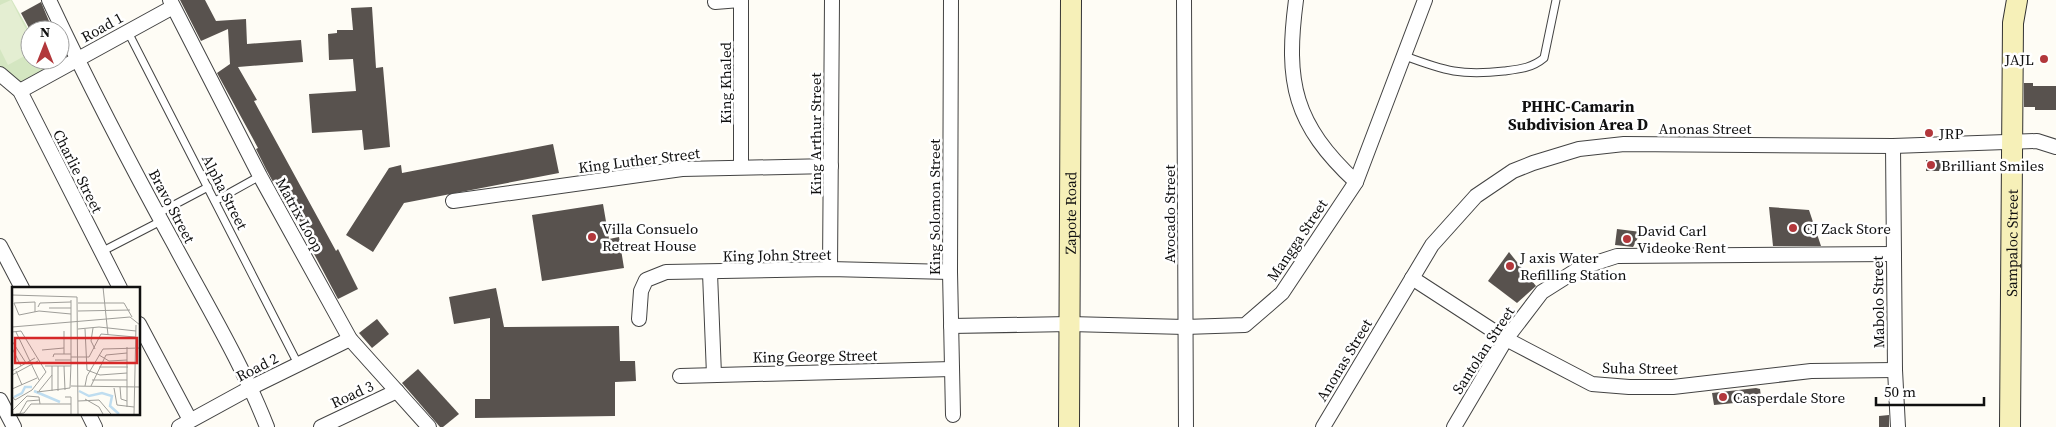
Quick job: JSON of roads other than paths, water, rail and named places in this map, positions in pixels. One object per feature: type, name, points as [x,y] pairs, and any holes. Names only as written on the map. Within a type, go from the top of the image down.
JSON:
[{"type":"main road","name":"Zapote Road","points":[[1069,427],[1071,0]]},
{"type":"main road","name":"Sampaloc Street","points":[[2010,427],[2013,23],[2017,0]]},
{"type":"street","name":"Bravo Street","points":[[49,0],[77,60],[159,218],[252,387],[267,427]]},
{"type":"street","points":[[715,2],[741,0]]},
{"type":"street","name":"King Khaled","points":[[741,0],[742,167]]},
{"type":"street","name":"King Arthur Street","points":[[830,269],[832,0]]},
{"type":"street","name":"King Solomon Street","points":[[951,0],[950,272],[953,414]]},
{"type":"street","name":"Avocado Street","points":[[1184,0],[1186,427]]},
{"type":"street","points":[[1296,0],[1291,58],[1300,104],[1310,130],[1322,147],[1356,182]]},
{"type":"street","name":"Mangga Street","points":[[951,326],[1070,324],[1185,327],[1245,325],[1282,293],[1356,182],[1406,56],[1425,0]]},
{"type":"street","name":"Road 1","points":[[20,91],[128,32],[172,3]]},
{"type":"street","name":"Matrix Loop","points":[[172,3],[260,176],[350,339],[428,427]]},
{"type":"street","name":"Charlie Street","points":[[0,74],[20,91],[119,287]]},
{"type":"street","name":"Anonas Street","points":[[1323,427],[1432,245],[1476,196],[1514,171],[1555,155],[1598,146],[1624,144],[1893,146],[2037,141],[2056,147]]},
{"type":"street","name":"Mabolo Street","points":[[1893,146],[1895,370],[1898,427]]},
{"type":"street","name":"King Luther Street","points":[[453,201],[682,169],[831,166]]},
{"type":"street","points":[[0,246],[21,287]]},
{"type":"street","name":"Santolan Street","points":[[1454,427],[1506,339],[1542,292],[1580,268],[1617,256],[1894,254]]},
{"type":"street","name":"King John Street","points":[[639,319],[641,291],[646,280],[666,272],[830,269],[950,272]]},
{"type":"street","points":[[710,272],[714,375]]},
{"type":"street","name":"Suha Street","points":[[1412,278],[1506,339],[1592,384],[1629,387],[1673,387],[1811,371],[1895,370]]},
{"type":"street","points":[[140,326],[184,424]]},
{"type":"street","name":"Road 2","points":[[184,424],[252,387],[350,339]]},
{"type":"street","name":"King George Street","points":[[680,376],[952,369]]},
{"type":"street","name":"Road 3","points":[[324,426],[397,391]]},
{"type":"street","points":[[0,400],[14,427]]},
{"type":"street","points":[[88,414],[95,427]]},
{"type":"lane","points":[[1406,56],[1439,69],[1461,73],[1516,69],[1536,64],[1544,58],[1556,0]]},
{"type":"lane","name":"Alpha Street","points":[[128,32],[298,364]]},
{"type":"lane","points":[[214,201],[260,176]]},
{"type":"lane","points":[[101,252],[208,187]]},
{"type":"place","name":"JAJL","points":[[2044,59]]},
{"type":"place","name":"JRP","points":[[1929,133]]},
{"type":"place","name":"Brilliant Smiles","points":[[1931,165]]},
{"type":"place","name":"CJ Zack Store","points":[[1793,228]]},
{"type":"place","name":"Villa Consuelo Retreat House","points":[[592,237]]},
{"type":"place","name":"David Carl Videoke Rent","points":[[1627,239]]},
{"type":"place","name":"J axis Water Refilling Station","points":[[1510,266]]},
{"type":"place","name":"Casperdale Store","points":[[1723,397]]},
{"type":"district","name":"PHHC-Camarin Subdivision Area D","points":[[1578,115]]}]
